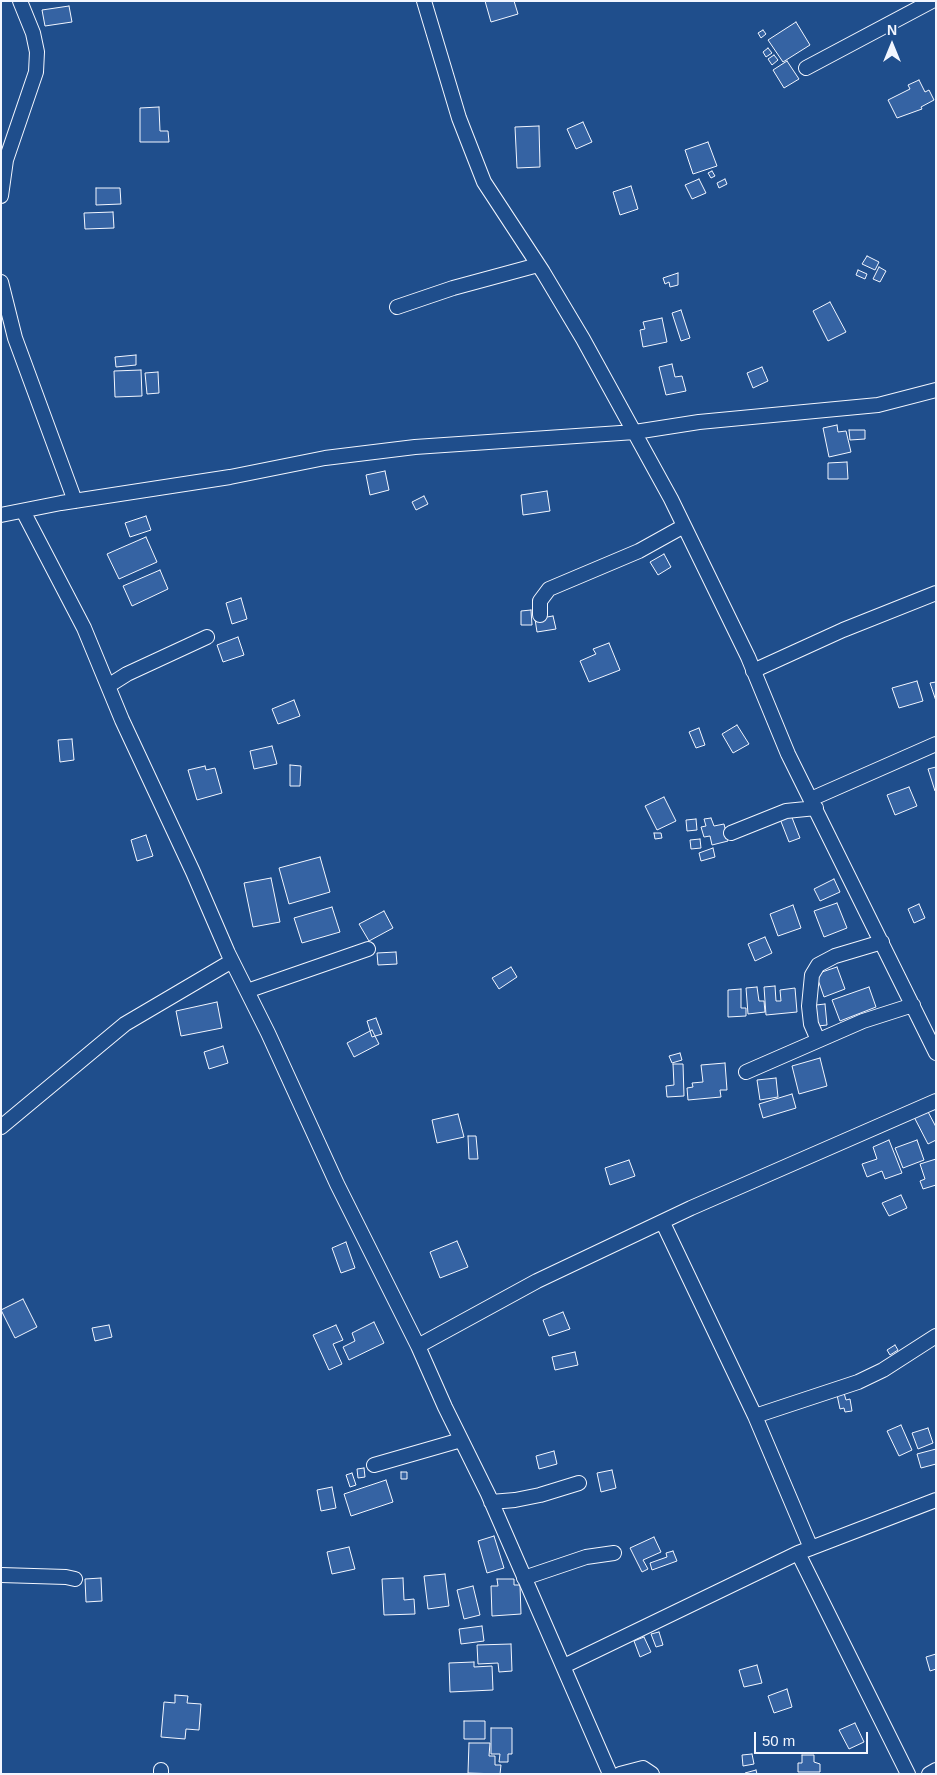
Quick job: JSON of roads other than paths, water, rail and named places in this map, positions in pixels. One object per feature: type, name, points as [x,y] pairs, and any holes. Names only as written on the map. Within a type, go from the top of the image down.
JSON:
[{"type":"street","points":[[1,196],[6,160],[36,72],[37,52],[33,33],[20,1]]},
{"type":"street","points":[[424,1],[459,118],[484,182],[538,265],[635,432],[684,526],[754,671],[788,754],[936,1053]]},
{"type":"street","points":[[806,68],[932,1]]},
{"type":"street","points":[[397,307],[453,288],[538,265]]},
{"type":"street","points":[[1,282],[15,338],[75,500]]},
{"type":"street","points":[[1,515],[75,500],[230,477],[334,457],[415,448],[635,432],[699,422],[878,405],[936,390]]},
{"type":"street","points":[[23,511],[84,628],[108,686],[232,961],[337,1184],[418,1346],[491,1502],[610,1774]]},
{"type":"street","points":[[540,615],[540,601],[549,589],[639,551],[684,526]]},
{"type":"street","points":[[754,671],[842,630],[936,593]]},
{"type":"street","points":[[108,686],[127,674],[207,637]]},
{"type":"street","points":[[731,833],[786,811],[813,804],[936,744]]},
{"type":"street","points":[[818,1040],[811,1024],[809,1006],[812,975],[818,965],[835,956],[882,942]]},
{"type":"street","points":[[247,991],[368,949]]},
{"type":"street","points":[[1,1127],[125,1024],[232,961]]},
{"type":"street","points":[[746,1072],[863,1021],[913,1005]]},
{"type":"street","points":[[418,1346],[537,1281],[663,1223],[691,1208],[936,1101]]},
{"type":"street","points":[[663,1223],[755,1416],[804,1551],[908,1774]]},
{"type":"street","points":[[755,1416],[858,1382],[883,1370],[936,1336]]},
{"type":"street","points":[[374,1465],[461,1440]]},
{"type":"street","points":[[491,1502],[540,1495],[579,1483]]},
{"type":"street","points":[[564,1666],[804,1551],[936,1500]]},
{"type":"street","points":[[524,1578],[586,1557],[614,1553]]},
{"type":"street","points":[[1,1575],[66,1576],[75,1579]]},
{"type":"street","points":[[620,1774],[643,1768],[652,1774]]},
{"type":"street","points":[[929,1774],[936,1770]]}]
